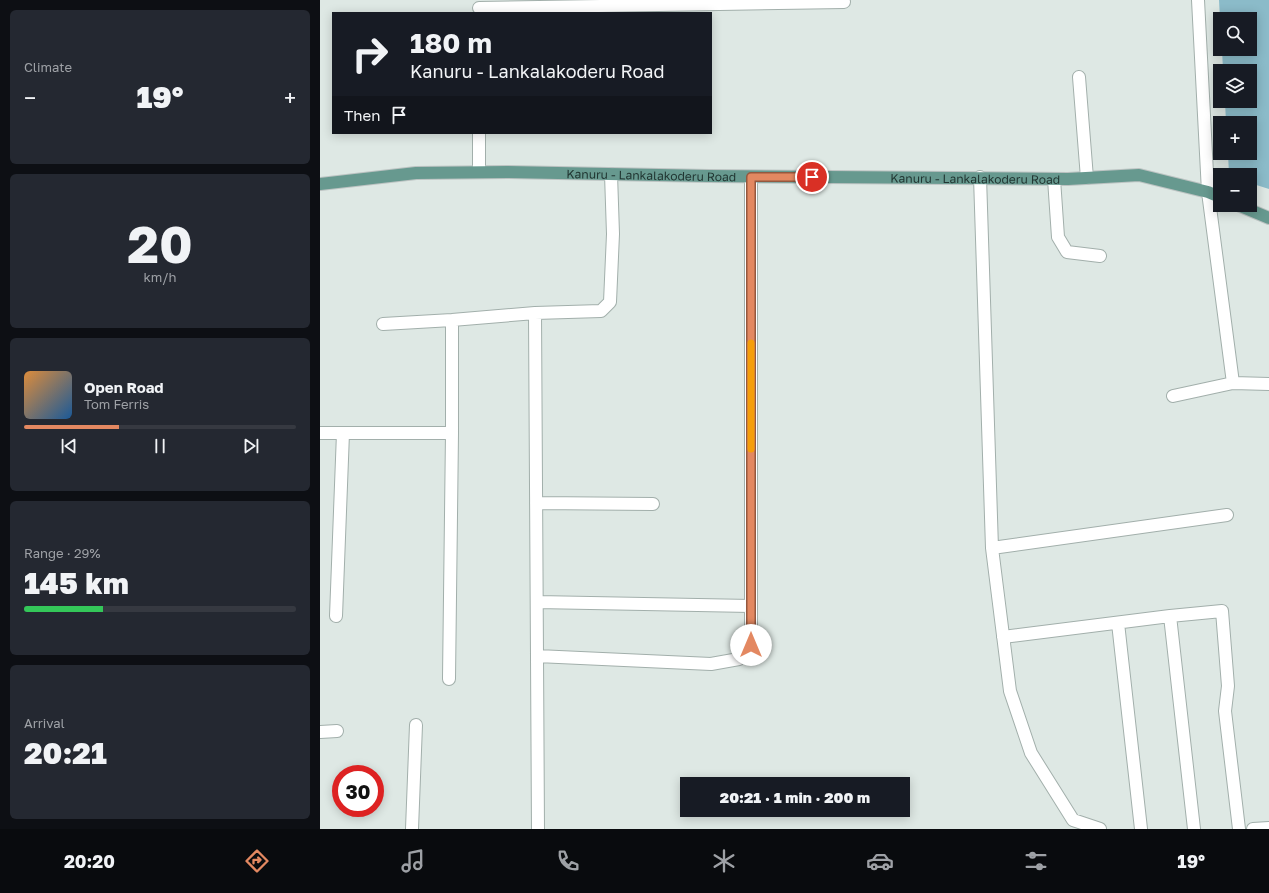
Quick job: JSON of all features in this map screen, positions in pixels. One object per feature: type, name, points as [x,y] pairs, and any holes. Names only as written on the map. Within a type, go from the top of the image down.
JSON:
[{"type":"main road","name":"Kanuru - Lankalakoderu Road","points":[[320,184],[416,172],[751,177],[1087,178],[1139,175],[1213,194]]},
{"type":"main road","points":[[1255,212],[1269,218]]},
{"type":"street","points":[[1198,0],[1208,192],[1233,383]]},
{"type":"street","points":[[478,7],[844,2]]},
{"type":"street","points":[[1079,77],[1087,178]]},
{"type":"street","points":[[478,172],[479,134]]},
{"type":"street","points":[[383,324],[535,313],[601,311],[610,302],[613,234],[611,174]]},
{"type":"street","points":[[537,656],[711,664],[738,659],[751,645],[751,177]]},
{"type":"street","points":[[980,177],[992,548],[1010,691],[1031,753],[1073,820],[1100,829]]},
{"type":"street","points":[[1054,178],[1058,237],[1067,252],[1100,256]]},
{"type":"street","points":[[535,313],[538,829]]},
{"type":"street","points":[[449,678],[452,320]]},
{"type":"street","points":[[1173,396],[1233,383],[1269,384]]},
{"type":"street","points":[[320,433],[452,433]]},
{"type":"street","points":[[336,616],[343,433]]},
{"type":"street","points":[[536,503],[653,504]]},
{"type":"street","points":[[992,548],[1227,515]]},
{"type":"street","points":[[537,602],[751,606]]},
{"type":"street","points":[[1004,638],[1222,610],[1228,686],[1225,711],[1239,829]]},
{"type":"street","points":[[1170,616],[1194,829]]},
{"type":"street","points":[[1118,623],[1141,829]]},
{"type":"street","points":[[412,829],[416,725]]},
{"type":"street","points":[[320,732],[337,731]]},
{"type":"street","points":[[1253,829],[1269,828]]},
{"type":"water","points":[[1219,0],[1269,0],[1269,189],[1257,185],[1257,168],[1229,168],[1228,160],[1257,160],[1257,116],[1226,116],[1225,108],[1257,108],[1257,64],[1223,64],[1222,56],[1257,56],[1257,12],[1220,12]]},
{"type":"slow traffic","points":[[751,343],[751,449]]},
{"type":"route","points":[[751,645],[751,177],[812,177]]}]
